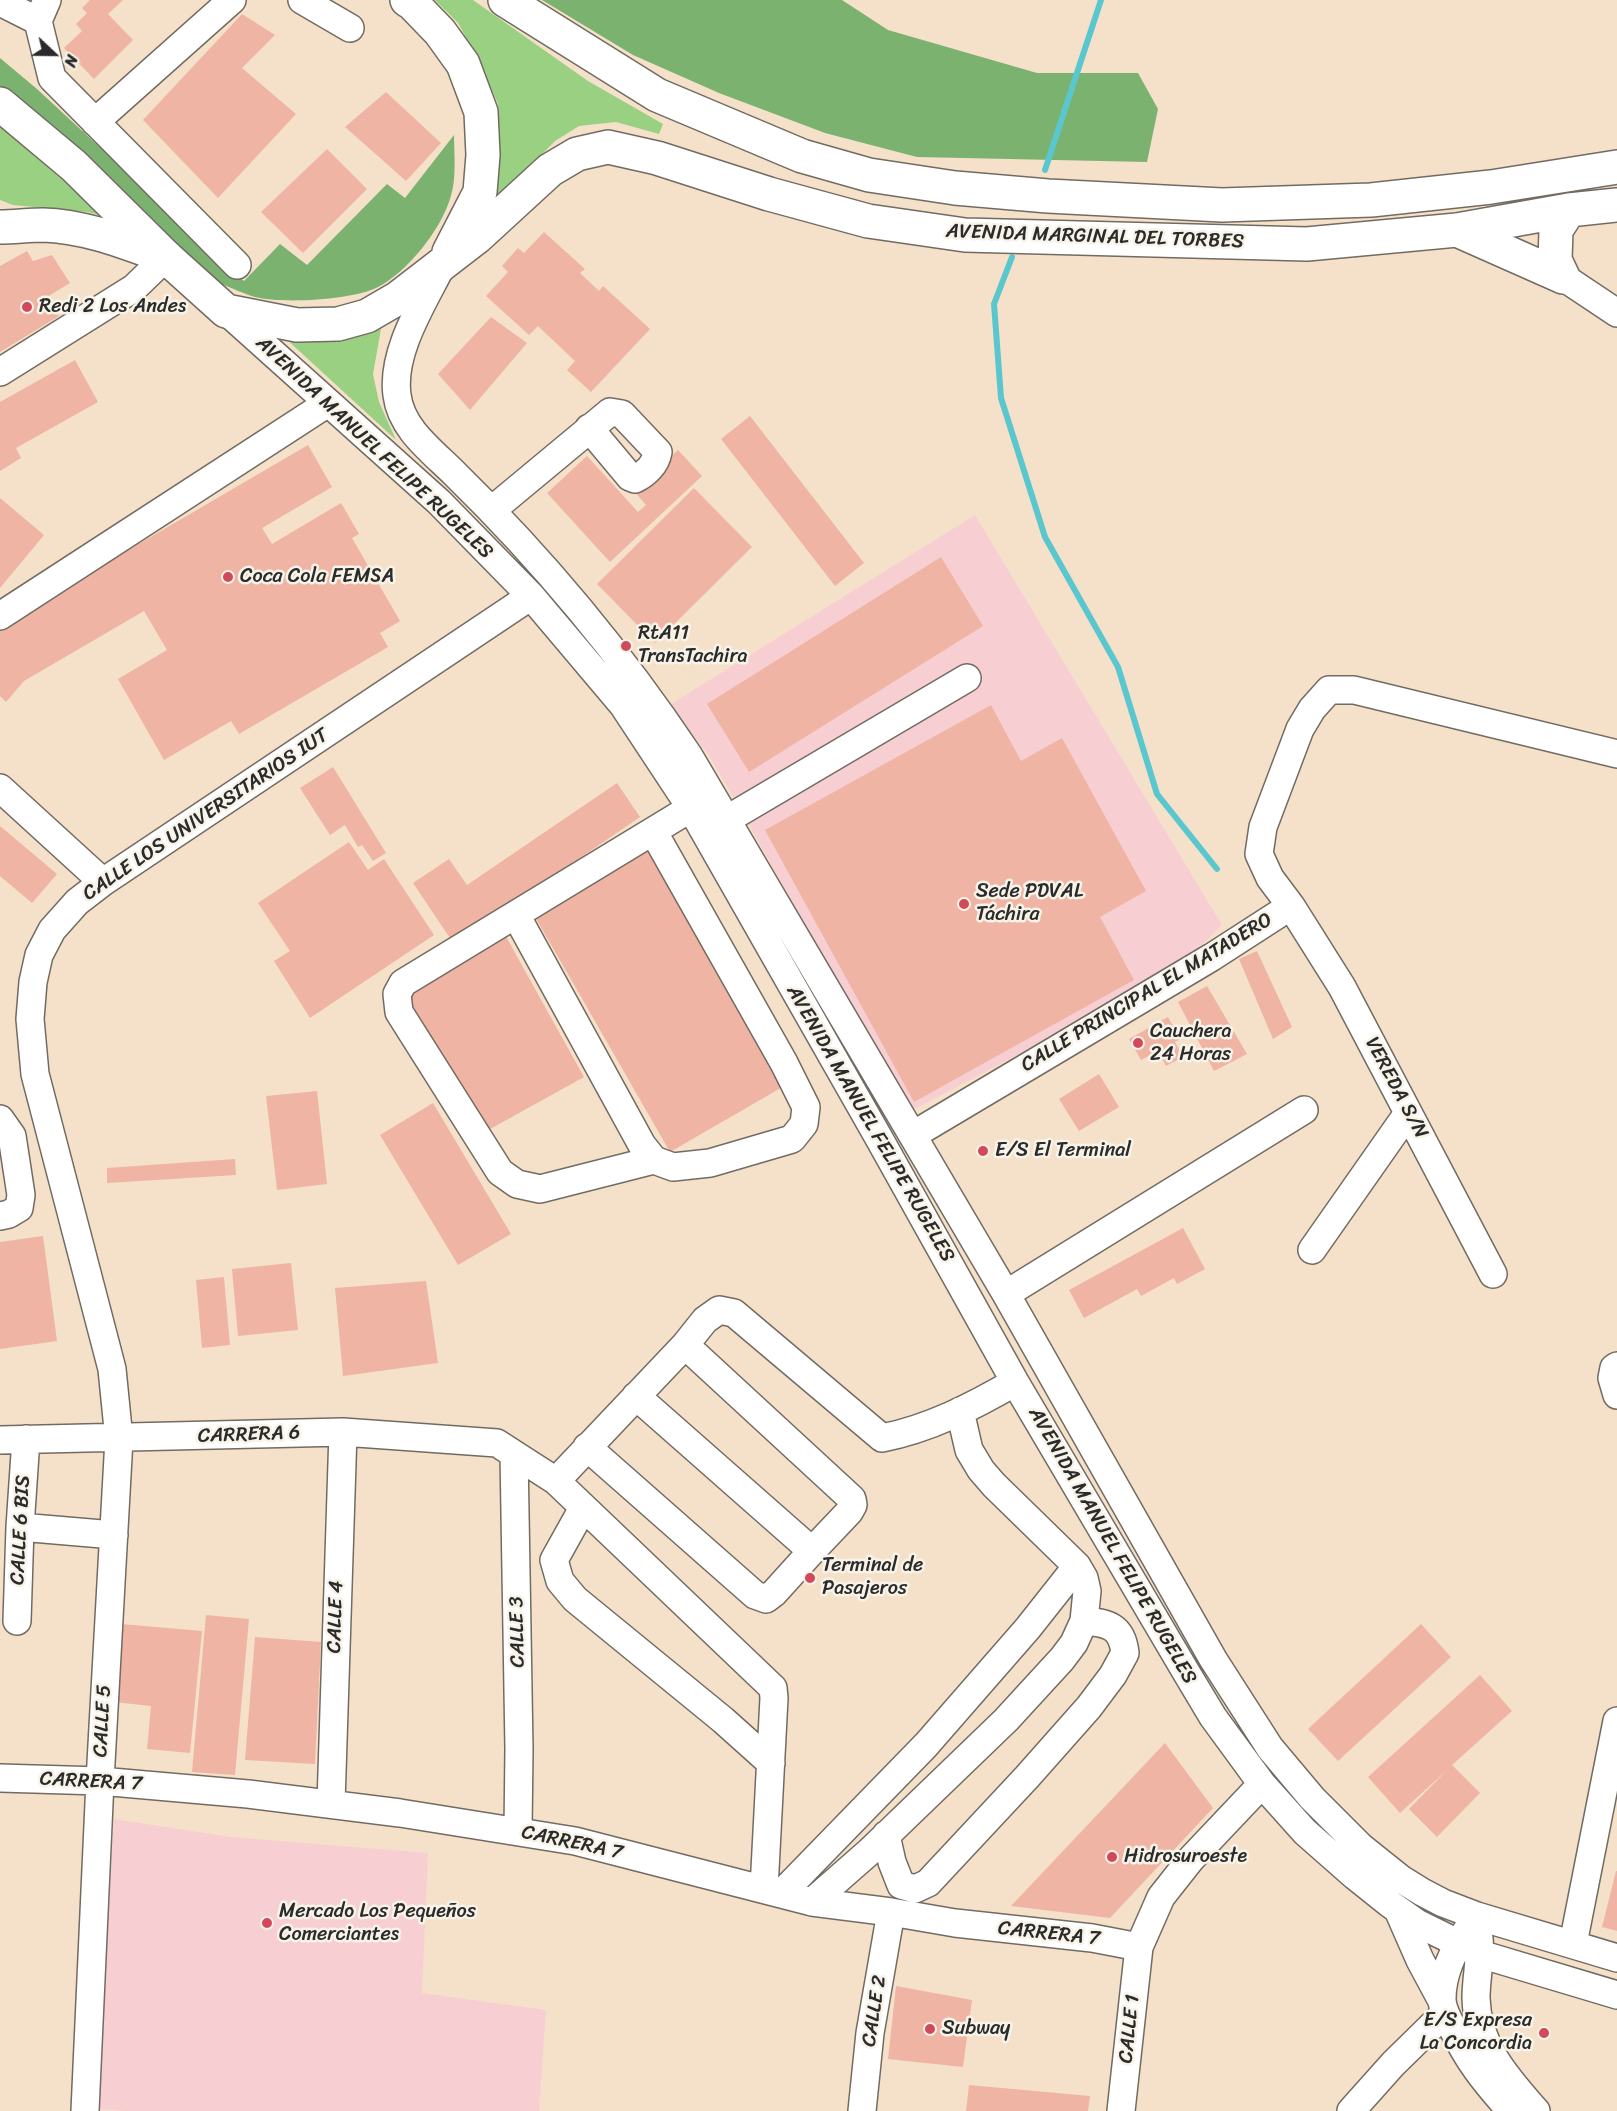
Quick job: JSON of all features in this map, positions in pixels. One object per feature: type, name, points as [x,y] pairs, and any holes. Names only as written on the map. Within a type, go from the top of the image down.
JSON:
[{"type":"main road","points":[[407,0],[440,32],[463,64],[481,112],[483,155],[480,192],[442,264]]},
{"type":"main road","name":"AVENIDA MARGINAL DEL TORBES","points":[[505,0],[657,95],[802,156],[880,177],[955,188],[1048,196],[1222,205],[1371,201],[1491,187],[1617,167]]},
{"type":"main road","points":[[0,104],[74,166],[166,257],[226,311]]},
{"type":"main road","name":"AVENIDA MARGINAL DEL TORBES","points":[[226,311],[297,325],[338,324],[367,316],[398,298],[477,237],[550,170],[577,154],[609,147],[657,158],[769,194],[868,220],[965,235],[1307,244],[1456,230],[1569,210],[1617,205]]},
{"type":"main road","points":[[1563,277],[1555,260],[1556,230],[1569,210]]},
{"type":"main road","points":[[0,227],[44,225],[78,229],[166,257]]},
{"type":"main road","points":[[1456,230],[1563,277]]},
{"type":"street","points":[[95,122],[232,0]]},
{"type":"street","points":[[302,0],[350,28]]},
{"type":"street","points":[[0,2],[42,11],[52,78],[237,265]]},
{"type":"street","points":[[0,372],[134,288],[166,257]]},
{"type":"street","name":"AVENIDA MANUEL FELIPE RUGELES","points":[[442,264],[400,353],[395,380],[402,416],[413,432],[542,563],[649,696],[689,756],[1006,1294],[1213,1659],[1270,1748],[1312,1798],[1361,1847],[1401,1879],[1422,1892],[1477,1916],[1617,1958]]},
{"type":"street","points":[[1563,277],[1617,313]]},
{"type":"street","name":"AVENIDA MANUEL FELIPE RUGELES","points":[[226,311],[439,502],[531,596],[623,705],[691,808],[1015,1382],[1213,1718],[1262,1784],[1305,1832],[1355,1876],[1417,1923],[1469,1948],[1617,1995]]},
{"type":"street","points":[[0,616],[328,403]]},
{"type":"street","points":[[492,510],[589,428]]},
{"type":"street","name":"CALLE LOS UNIVERSITARIOS IUT","points":[[119,1439],[112,1369],[35,1074],[30,1020],[33,982],[39,955],[52,930],[77,902],[103,882],[531,596]]},
{"type":"street","points":[[726,820],[967,678]]},
{"type":"street","name":"CALLE PRINCIPAL EL MATADERO","points":[[913,1135],[1212,957],[1291,906],[1270,878],[1259,854],[1263,827],[1299,729],[1312,709],[1329,690],[1354,690],[1617,754]]},
{"type":"street","points":[[0,788],[103,882]]},
{"type":"street","points":[[654,1160],[540,1189],[517,1184],[500,1172],[399,1011],[397,994],[403,982],[691,808]]},
{"type":"street","points":[[516,915],[642,1145],[654,1160],[673,1167],[710,1163],[792,1139],[804,1124],[806,1107],[784,1063],[653,831]]},
{"type":"street","name":"VEREDA S/N","points":[[1291,906],[1342,987],[1493,1275]]},
{"type":"street","points":[[1006,1294],[1305,1110]]},
{"type":"street","points":[[1312,1250],[1408,1113]]},
{"type":"street","points":[[0,1119],[12,1136],[7,1149],[21,1195],[20,1208],[0,1216]]},
{"type":"street","points":[[556,1480],[685,1345],[705,1320],[719,1310],[734,1313],[882,1438],[900,1434],[972,1406],[1015,1382]]},
{"type":"street","points":[[587,1447],[756,1595],[766,1599],[774,1593],[849,1512],[853,1505],[852,1499],[685,1345]]},
{"type":"street","points":[[1617,1366],[1614,1368],[1612,1378],[1617,1395]]},
{"type":"street","points":[[636,1396],[812,1551]]},
{"type":"street","points":[[812,1902],[1006,1720],[1062,1659],[1074,1643],[1084,1621],[1087,1591],[1084,1578],[1077,1566],[981,1470],[969,1450],[972,1406]]},
{"type":"street","name":"CARRERA 6","points":[[13,1440],[343,1432],[506,1449]]},
{"type":"street","name":"CALLE 4","points":[[331,1803],[343,1432]]},
{"type":"street","name":"CALLE 5","points":[[85,2111],[119,1439]]},
{"type":"street","name":"CALLE 6 BIS","points":[[13,1440],[20,1527],[17,1621]]},
{"type":"street","points":[[506,1449],[556,1480],[772,1688],[774,1698],[771,1763],[773,1892]]},
{"type":"street","name":"CALLE 3","points":[[506,1449],[519,1749],[518,1831]]},
{"type":"street","points":[[583,1508],[554,1560],[560,1581],[575,1599],[723,1720],[771,1763]]},
{"type":"street","points":[[20,1527],[114,1535]]},
{"type":"street","points":[[773,1892],[926,1745],[1028,1628],[1077,1566]]},
{"type":"street","points":[[886,1835],[892,1862],[901,1885],[915,1889],[928,1883],[1027,1777],[1105,1686],[1125,1653],[1121,1635],[1113,1628],[1102,1622],[1084,1621]]},
{"type":"street","points":[[1028,1628],[1062,1659]]},
{"type":"street","points":[[1573,1944],[1605,1840],[1615,1738]]},
{"type":"street","points":[[926,1745],[952,1772]]},
{"type":"street","name":"CARRERA 7","points":[[0,1778],[100,1781],[331,1803],[575,1841],[812,1902],[955,1923],[1092,1938],[1139,1947]]},
{"type":"street","name":"CALLE 1","points":[[1121,2111],[1139,1947],[1161,1897],[1191,1859],[1262,1784]]},
{"type":"street","points":[[1398,1910],[1420,1960],[1477,2072],[1511,2111]]},
{"type":"street","name":"CALLE 2","points":[[862,2111],[870,2034],[891,1912]]},
{"type":"street","points":[[1477,1916],[1469,1948],[1480,2026],[1492,2056],[1503,2073],[1536,2111]]},
{"type":"street","points":[[1351,2111],[1444,2007],[1448,1969],[1469,1948]]},
{"type":"shaded area","points":[[975,515],[1222,925],[1175,972],[911,1111],[709,755],[668,706]]},
{"type":"shaded area","name":"Mercado Los Pequeños Comerciantes","points":[[114,1819],[231,1837],[428,1853],[422,1993],[546,2010],[539,2111],[125,2111],[97,2109]]},
{"type":"green space","points":[[435,0],[473,0],[588,81],[663,124],[659,134],[616,122],[579,126],[555,141],[497,200],[500,149],[498,104],[480,63],[458,23]]},
{"type":"green space","points":[[542,0],[842,0],[888,30],[1037,73],[1138,73],[1158,109],[1147,162],[917,157],[825,133],[719,93],[633,55]]},
{"type":"green space","points":[[0,58],[37,89],[244,281],[280,244],[307,265],[387,184],[405,198],[454,135],[454,175],[450,199],[439,224],[421,249],[400,271],[378,287],[352,295],[318,300],[282,300],[251,296],[221,284],[0,92]]},
{"type":"green space","points":[[0,119],[113,219],[88,212],[13,205],[0,200]]},
{"type":"green space","points":[[381,329],[373,374],[379,402],[396,440],[284,337],[343,338]]},
{"type":"building","points":[[90,0],[123,0],[108,14],[133,40],[94,79],[64,48],[82,31],[76,24],[87,13],[82,8]]},
{"type":"building","points":[[242,14],[275,35],[242,68],[296,114],[218,198],[143,120]]},
{"type":"building","points":[[386,92],[441,143],[406,181],[345,127]]},
{"type":"building","points":[[327,149],[367,189],[303,253],[261,212]]},
{"type":"building","points":[[544,232],[585,269],[580,273],[599,291],[603,286],[650,329],[591,392],[567,370],[575,361],[538,326],[529,335],[486,296],[508,272],[502,266],[518,248],[524,253]]},
{"type":"building","name":"Redi 2 Los Andes","points":[[27,251],[33,261],[52,255],[70,283],[47,297],[59,316],[0,352],[0,266]]},
{"type":"building","points":[[491,317],[527,343],[470,410],[438,374]]},
{"type":"building","points":[[75,360],[98,402],[16,448],[21,458],[0,471],[0,402]]},
{"type":"building","points":[[750,416],[864,563],[835,586],[721,439]]},
{"type":"building","name":"Coca Cola FEMSA","points":[[308,445],[332,487],[262,528],[272,544],[341,503],[359,534],[352,538],[400,621],[380,633],[388,647],[239,734],[231,721],[164,760],[118,679],[167,650],[144,611],[24,681],[6,702],[0,696],[0,625]]},
{"type":"building","points":[[678,450],[702,476],[610,562],[547,493],[587,456],[638,512],[646,505],[634,491]]},
{"type":"building","points":[[694,488],[752,547],[655,643],[597,584]]},
{"type":"building","points":[[0,498],[44,535],[0,588]]},
{"type":"building","points":[[941,557],[983,626],[749,772],[707,704]]},
{"type":"building","name":"Sede PDVAL Táchira","points":[[991,705],[1021,761],[1062,738],[1146,891],[1100,917],[1134,980],[914,1102],[765,830]]},
{"type":"building","points":[[333,767],[386,853],[373,861],[362,845],[358,847],[345,825],[330,835],[300,788]]},
{"type":"building","points":[[617,783],[640,817],[454,944],[413,883],[449,859],[467,885]]},
{"type":"building","points":[[0,826],[57,874],[32,903],[0,876]]},
{"type":"building","points":[[349,842],[368,870],[384,859],[434,935],[310,1018],[274,961],[290,951],[258,903]]},
{"type":"building","points":[[650,847],[786,1085],[670,1152],[534,915]]},
{"type":"building","points":[[504,933],[584,1077],[483,1133],[404,990]]},
{"type":"building","points":[[1257,951],[1292,1027],[1273,1039],[1239,959]]},
{"type":"building","points":[[1207,986],[1247,1054],[1214,1071],[1178,1002]]},
{"type":"building","points":[[1168,1017],[1180,1039],[1175,1042],[1183,1057],[1166,1066],[1158,1051],[1141,1060],[1129,1039]]},
{"type":"building","points":[[1099,1074],[1119,1107],[1079,1131],[1059,1099]]},
{"type":"building","points":[[317,1091],[327,1184],[277,1190],[266,1096]]},
{"type":"building","points":[[433,1103],[511,1234],[458,1265],[380,1135]]},
{"type":"building","points":[[235,1159],[236,1175],[107,1183],[107,1168]]},
{"type":"building","points":[[1183,1228],[1205,1269],[1177,1284],[1174,1278],[1141,1296],[1137,1289],[1084,1318],[1069,1290]]},
{"type":"building","points":[[43,1236],[57,1341],[0,1349],[0,1242]]},
{"type":"building","points":[[291,1263],[298,1330],[238,1336],[232,1269]]},
{"type":"building","points":[[224,1277],[230,1345],[202,1348],[196,1280]]},
{"type":"building","points":[[426,1281],[438,1363],[343,1376],[335,1288]]},
{"type":"building","points":[[206,1615],[249,1619],[235,1775],[192,1772]]},
{"type":"building","points":[[121,1624],[202,1631],[190,1753],[147,1749],[151,1706],[114,1702]]},
{"type":"building","points":[[1421,1624],[1451,1657],[1338,1761],[1308,1729]]},
{"type":"building","points":[[255,1637],[321,1642],[315,1764],[245,1760]]},
{"type":"building","points":[[1480,1675],[1512,1711],[1452,1765],[1480,1793],[1437,1837],[1409,1809],[1446,1771],[1400,1813],[1368,1777]]},
{"type":"building","name":"Hidrosuroeste","points":[[1165,1743],[1213,1808],[1110,1918],[1011,1906]]},
{"type":"building","points":[[1617,1871],[1617,1931],[1602,1927]]},
{"type":"building","name":"Subway","points":[[896,1986],[972,2000],[963,2067],[888,2059]]},
{"type":"building","points":[[969,2085],[1090,2096],[1088,2111],[966,2111]]},
{"type":"waterway","points":[[1045,170],[1101,0]]},
{"type":"waterway","points":[[1012,257],[994,304],[1001,398],[1045,537],[1118,667],[1157,794],[1217,869]]},
{"type":"place","name":"Redi 2 Los Andes","points":[[27,307]]},
{"type":"place","name":"Coca Cola FEMSA","points":[[228,577]]},
{"type":"place","name":"RtA11 TransTachira","points":[[626,646]]},
{"type":"place","name":"Sede PDVAL Táchira","points":[[964,904]]},
{"type":"place","name":"Cauchera 24 Horas","points":[[1138,1043]]},
{"type":"place","name":"E/S El Terminal","points":[[983,1151]]},
{"type":"place","name":"Terminal de Pasajeros","points":[[810,1578]]},
{"type":"place","name":"Hidrosuroeste","points":[[1112,1857]]},
{"type":"place","name":"Mercado Los Pequeños Comerciantes","points":[[267,1923]]},
{"type":"place","name":"Subway","points":[[930,2029]]},
{"type":"place","name":"E/S Expresa La Concordia","points":[[1544,2033]]}]
